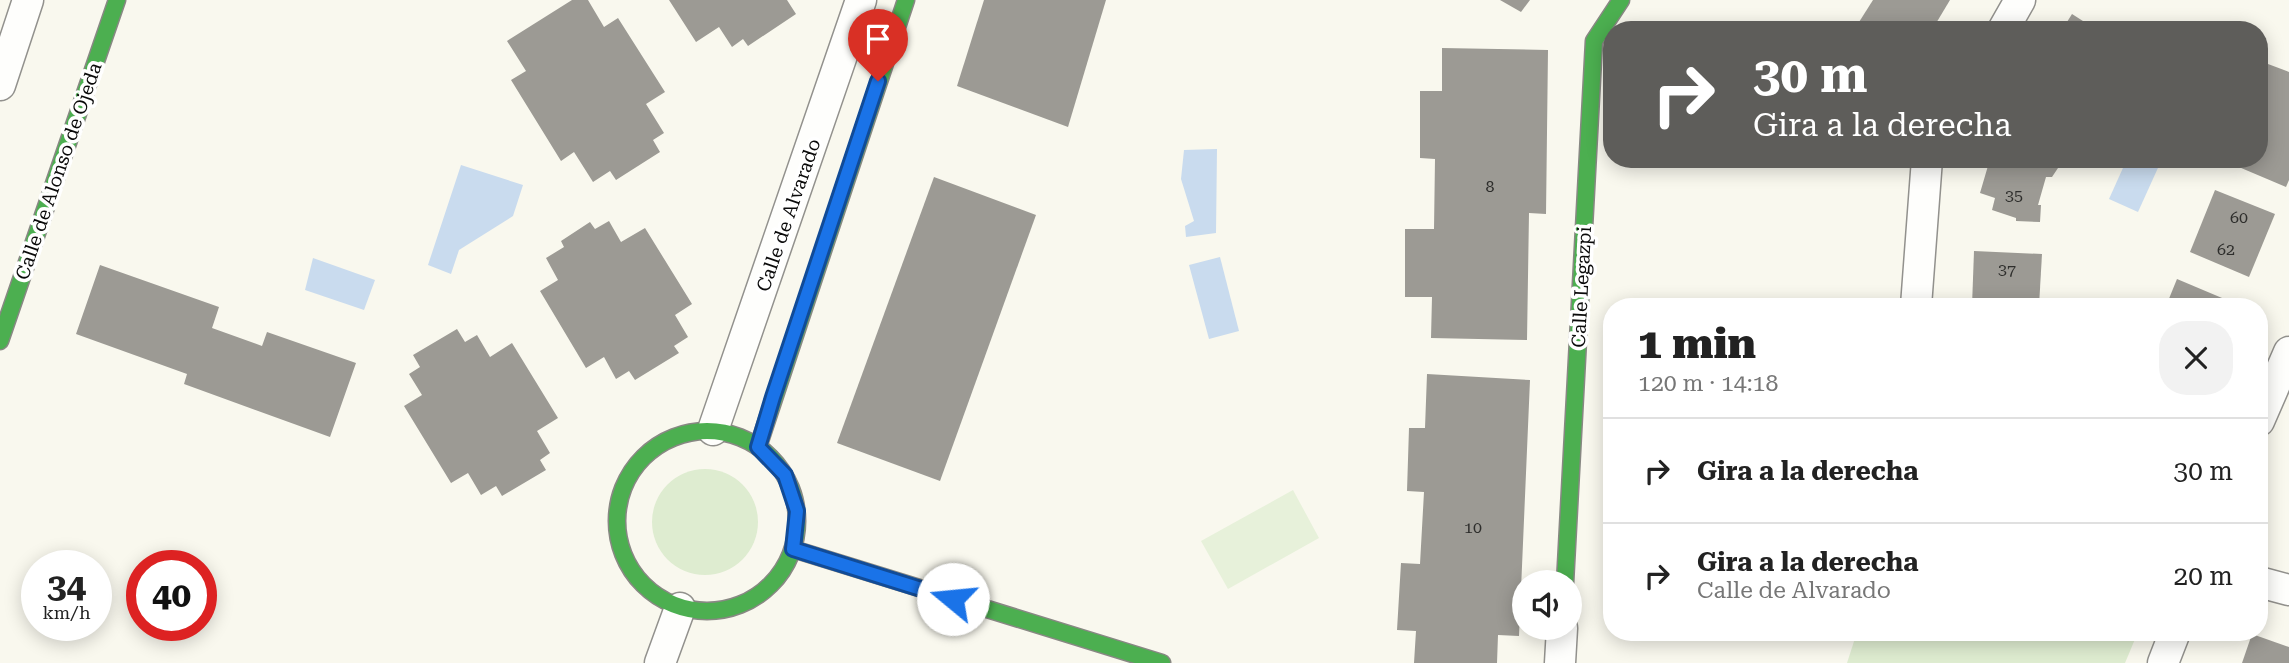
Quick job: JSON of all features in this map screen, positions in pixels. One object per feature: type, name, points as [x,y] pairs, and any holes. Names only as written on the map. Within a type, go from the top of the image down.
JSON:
[{"type":"street","points":[[0,85],[28,0]]},
{"type":"street","name":"Calle de Alonso de Ojeda","points":[[0,341],[117,0]]},
{"type":"street","name":"Calle de Alvarado","points":[[713,430],[861,0]]},
{"type":"street","points":[[758,447],[906,0]]},
{"type":"street","name":"Calle Legazpi","points":[[1607,21],[1621,0]]},
{"type":"street","points":[[2008,21],[2020,0]]},
{"type":"street","name":"Calle Legazpi","points":[[1566,570],[1594,41],[1603,27]]},
{"type":"street","points":[[1917,298],[1926,168]]},
{"type":"street","points":[[2268,400],[2289,352]]},
{"type":"street","points":[[713,430],[736,436],[758,447],[785,475],[797,511],[793,549],[776,580],[749,602],[715,612],[680,608],[644,588],[622,554],[616,514],[629,475],[650,450],[679,434],[713,430]]},
{"type":"street","points":[[793,549],[1162,663]]},
{"type":"street","points":[[2268,584],[2289,590]]},
{"type":"street","points":[[660,663],[680,608]]},
{"type":"street","points":[[1560,663],[1561,640]]},
{"type":"street","points":[[2163,663],[2172,641]]},
{"type":"green space","points":[[705,469],[725,473],[742,485],[754,502],[758,522],[754,542],[742,559],[725,571],[705,575],[685,571],[668,559],[656,542],[652,522],[656,502],[668,485],[685,473]]},
{"type":"green space","points":[[1293,490],[1319,538],[1228,589],[1201,541]]},
{"type":"green space","points":[[1854,641],[2134,641],[2125,663],[1847,663]]},
{"type":"water","points":[[1217,149],[1216,233],[1186,237],[1185,226],[1194,221],[1181,179],[1184,150]]},
{"type":"water","points":[[461,165],[523,185],[513,216],[459,250],[451,274],[428,265]]},
{"type":"water","points":[[2123,168],[2158,168],[2138,212],[2109,199]]},
{"type":"water","points":[[1220,257],[1239,331],[1209,339],[1189,265]]},
{"type":"water","points":[[313,258],[375,280],[364,310],[305,290]]},
{"type":"building","points":[[572,0],[588,0],[604,27],[618,18],[665,92],[646,104],[664,133],[653,140],[660,152],[616,180],[610,171],[593,182],[574,152],[561,161],[511,80],[526,71],[507,41]]},
{"type":"building","points":[[669,0],[787,0],[796,14],[748,46],[743,39],[732,47],[719,27],[696,42]]},
{"type":"building","points":[[984,0],[1106,0],[1068,127],[957,86]]},
{"type":"building","points":[[1500,0],[1530,0],[1521,12]]},
{"type":"building","points":[[1873,0],[1950,0],[1937,21],[1860,21]]},
{"type":"building","points":[[2072,14],[2083,21],[2068,21]]},
{"type":"building","points":[[1442,48],[1548,50],[1546,214],[1529,213],[1527,340],[1431,338],[1432,297],[1405,297],[1405,229],[1434,229],[1435,159],[1420,158],[1420,91],[1442,91]]},
{"type":"building","points":[[2268,64],[2289,72],[2289,180],[2286,187],[2241,168],[2268,168]]},
{"type":"building","points":[[1987,168],[2058,168],[2052,177],[2046,177],[2038,205],[2041,205],[2040,222],[2016,221],[2016,218],[1992,210],[1995,198],[1980,193]]},
{"type":"building","points":[[934,177],[1036,215],[940,481],[837,443]]},
{"type":"building","points":[[2215,190],[2275,214],[2249,277],[2190,252]]},
{"type":"building","points":[[609,221],[621,242],[645,228],[692,304],[675,315],[688,337],[674,346],[679,353],[635,380],[629,371],[616,379],[604,357],[586,368],[540,291],[558,280],[546,258],[564,247],[561,241],[590,222],[595,229]]},
{"type":"building","points":[[1974,251],[2042,254],[2039,298],[1972,298]]},
{"type":"building","points":[[100,265],[219,307],[212,328],[262,346],[267,332],[356,363],[330,437],[184,384],[187,374],[76,334]]},
{"type":"building","points":[[2177,279],[2222,298],[2169,298]]},
{"type":"building","points":[[457,329],[465,342],[477,335],[490,357],[512,343],[558,418],[537,431],[550,453],[540,460],[546,470],[502,496],[496,486],[481,495],[468,473],[451,483],[404,406],[422,395],[409,374],[420,367],[413,355]]},
{"type":"building","points":[[1427,374],[1530,380],[1522,570],[1512,570],[1512,636],[1498,635],[1497,663],[1414,663],[1416,631],[1397,630],[1401,563],[1420,564],[1424,492],[1407,491],[1409,428],[1425,428]]},
{"type":"building","points":[[2268,640],[2289,647],[2289,663],[2242,663],[2250,641]]},
{"type":"traffic: fast","points":[[0,341],[117,0]]},
{"type":"traffic: fast","points":[[758,447],[906,0]]},
{"type":"traffic: fast","points":[[1607,21],[1621,0]]},
{"type":"traffic: fast","points":[[1566,570],[1594,41],[1603,27]]},
{"type":"traffic: fast","points":[[707,431],[741,438],[757,446],[770,458],[782,471],[790,487],[797,521],[790,555],[782,571],[770,584],[757,596],[741,604],[707,611],[673,604],[657,596],[644,584],[632,571],[624,555],[617,521],[624,487],[632,471],[644,458],[657,446],[673,438],[707,431]]},
{"type":"traffic: fast","points":[[793,549],[1162,663]]},
{"type":"route","points":[[878,81],[758,447],[785,475],[797,511],[793,549],[953,599]]}]
